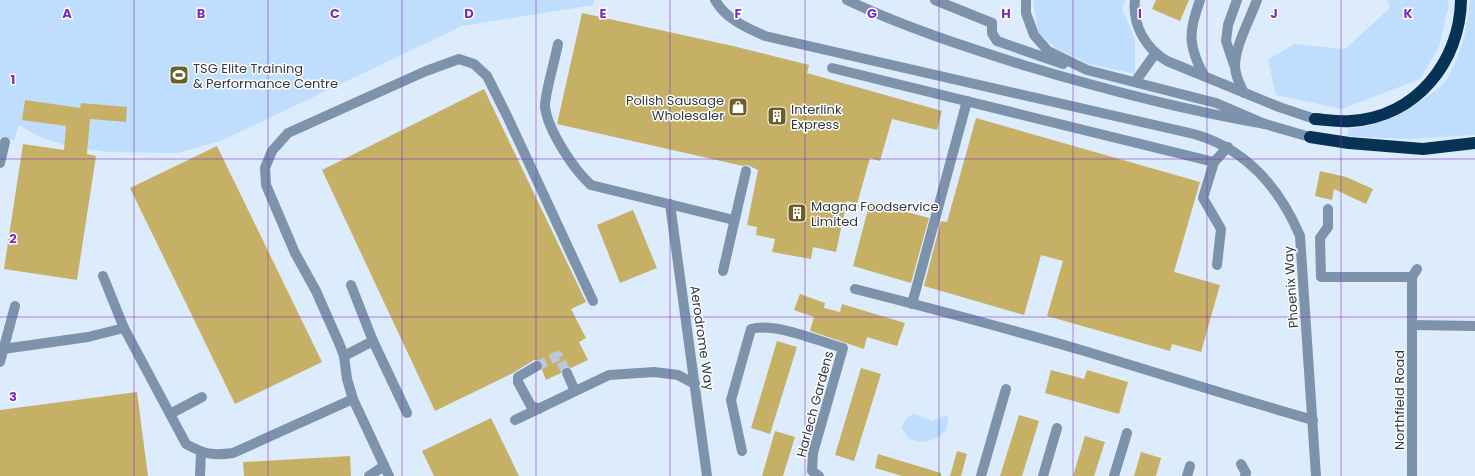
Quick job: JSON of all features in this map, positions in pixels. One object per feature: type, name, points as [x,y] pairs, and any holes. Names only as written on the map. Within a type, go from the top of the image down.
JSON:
[{"type":"highway","points":[[1315,119],[1351,121],[1376,117],[1402,106],[1422,93],[1450,54],[1457,34],[1461,0]]},
{"type":"highway","points":[[1310,138],[1349,144],[1423,149],[1475,143]]},
{"type":"street","name":"Phoenix Way","points":[[715,0],[720,10],[740,25],[765,36],[1206,137],[1228,147],[1256,168],[1277,192],[1291,215],[1300,236],[1316,476]]},
{"type":"street","points":[[847,0],[907,26],[965,47],[1071,80],[1213,115],[1265,124]]},
{"type":"street","points":[[935,0],[992,23],[992,33],[997,41],[1072,68],[1087,70],[1216,103],[1265,124],[1310,138]]},
{"type":"street","points":[[1026,0],[1026,13],[1034,35],[1048,50],[1087,70]]},
{"type":"street","points":[[1136,0],[1134,8],[1136,22],[1144,40],[1155,54],[1167,61],[1244,93],[1315,119]]},
{"type":"street","points":[[1200,0],[1192,21],[1190,39],[1194,56],[1204,76]]},
{"type":"street","points":[[1237,0],[1228,26],[1226,41],[1235,66],[1237,78],[1244,93]]},
{"type":"street","points":[[1235,66],[1241,39],[1257,0]]},
{"type":"street","points":[[558,44],[544,106],[551,125],[564,151],[580,176],[590,185],[734,220]]},
{"type":"street","points":[[1135,82],[1155,54]]},
{"type":"street","points":[[370,476],[387,471],[353,399],[347,379],[344,356],[316,291],[295,253],[275,210],[266,185],[265,168],[272,151],[288,133],[426,71],[458,59],[474,64],[487,76],[512,125],[593,301]]},
{"type":"street","points":[[832,68],[1214,162]]},
{"type":"street","points":[[912,304],[967,101]]},
{"type":"street","points":[[0,163],[5,142]]},
{"type":"street","points":[[1217,265],[1221,229],[1203,198],[1214,162],[1228,147]]},
{"type":"street","points":[[723,271],[746,171]]},
{"type":"street","name":"Aerodrome Way","points":[[670,204],[707,476]]},
{"type":"street","name":"Northfield Road","points":[[1328,209],[1328,227],[1320,238],[1321,277],[1414,273],[1412,325],[1412,476]]},
{"type":"street","points":[[103,276],[124,328],[186,444],[201,452],[215,455],[233,453],[353,399]]},
{"type":"street","points":[[351,285],[373,342],[407,413]]},
{"type":"street","points":[[855,289],[1081,350],[1313,420]]},
{"type":"street","points":[[0,362],[15,306]]},
{"type":"street","points":[[1412,325],[1475,326]]},
{"type":"street","name":"Harlech Gardens","points":[[742,451],[731,400],[751,329],[760,326],[773,327],[843,348],[814,453],[813,474]]},
{"type":"street","points":[[3,349],[88,337],[124,328]]},
{"type":"street","points":[[344,356],[373,342]]},
{"type":"street","points":[[536,366],[522,373],[518,377],[518,382],[527,401],[532,406],[539,408]]},
{"type":"street","points":[[515,420],[609,375],[654,372],[678,375],[695,384]]},
{"type":"street","points":[[567,374],[576,391]]},
{"type":"street","points":[[981,476],[1006,389]]},
{"type":"street","points":[[170,414],[202,397]]},
{"type":"street","points":[[1043,476],[1057,428]]},
{"type":"street","points":[[1114,476],[1127,433]]},
{"type":"street","points":[[200,476],[201,452]]},
{"type":"street","points":[[1241,464],[1246,473],[1245,476]]},
{"type":"shaded area","name":"TSG Elite Training & Performance Centre","points":[[0,0],[594,0],[593,5],[462,26],[221,141],[177,153],[107,152],[64,145],[40,137],[19,125],[14,140],[0,138]]},
{"type":"shaded area","points":[[1033,0],[1126,0],[1122,8],[1135,40],[1135,74],[1089,64],[1055,48],[1038,32]]},
{"type":"shaded area","points":[[1387,0],[1448,0],[1449,4],[1439,47],[1420,79],[1342,109],[1276,95],[1268,60],[1294,44],[1345,49],[1390,8]]},
{"type":"shaded area","points":[[1470,0],[1475,0],[1475,135],[1408,139],[1348,136],[1348,129],[1370,125],[1397,115],[1424,99],[1445,82],[1460,51],[1468,20]]},
{"type":"shaded area","points":[[915,414],[932,421],[947,416],[948,425],[944,432],[932,440],[921,442],[909,439],[902,428],[906,419]]},
{"type":"building","points":[[1156,0],[1189,0],[1180,21],[1152,9]]},
{"type":"building","points":[[582,13],[733,46],[809,65],[807,73],[942,111],[937,130],[892,119],[880,161],[870,158],[857,204],[847,201],[836,252],[813,247],[811,259],[772,252],[775,239],[756,235],[757,227],[747,225],[758,170],[747,165],[743,166],[557,124]]},
{"type":"building","points":[[484,89],[586,302],[571,309],[586,338],[579,342],[588,360],[571,368],[564,367],[561,373],[546,380],[542,370],[542,362],[534,360],[513,373],[435,411],[322,170]]},
{"type":"building","points":[[25,100],[80,108],[81,103],[127,107],[126,122],[90,119],[87,154],[96,156],[77,280],[4,269],[23,144],[64,150],[66,126],[22,120]]},
{"type":"building","points":[[976,118],[1200,182],[1174,272],[1220,285],[1201,352],[1172,344],[1170,351],[1047,316],[1063,261],[1041,255],[1024,315],[924,286],[941,221],[947,222]]},
{"type":"building","points":[[217,146],[322,362],[235,404],[130,188]]},
{"type":"building","points":[[1320,171],[1346,177],[1373,189],[1366,204],[1334,189],[1332,200],[1315,196]]},
{"type":"building","points":[[870,202],[929,218],[911,283],[853,266]]},
{"type":"building","points":[[633,210],[657,268],[620,283],[597,225]]},
{"type":"building","points":[[800,294],[825,303],[824,308],[840,312],[842,304],[905,323],[897,346],[867,337],[864,349],[810,331],[814,317],[794,310]]},
{"type":"building","points":[[777,341],[797,347],[770,434],[751,428]]},
{"type":"building","points":[[861,368],[881,374],[854,461],[835,455]]},
{"type":"building","points":[[1051,370],[1084,379],[1087,370],[1128,382],[1119,414],[1045,393]]},
{"type":"building","points":[[137,392],[148,476],[0,476],[0,410]]},
{"type":"building","points":[[1019,415],[1039,421],[1022,476],[1000,476]]},
{"type":"building","points":[[491,418],[519,476],[434,476],[422,451]]},
{"type":"building","points":[[775,431],[795,437],[783,476],[762,476]]},
{"type":"building","points":[[1085,436],[1105,442],[1094,476],[1073,476]]},
{"type":"building","points":[[957,451],[967,454],[961,476],[950,476]]},
{"type":"building","points":[[1141,452],[1161,458],[1156,476],[1134,476]]},
{"type":"building","points":[[878,454],[941,473],[941,476],[902,476],[875,468]]},
{"type":"building","points":[[350,456],[351,476],[244,476],[243,462]]},
{"type":"tunnel","points":[[537,366],[558,356],[567,373]]},
{"type":"place","name":"TSG Elite Training & Performance Centre","points":[[179,75]]},
{"type":"place","name":"Polish Sausage Wholesaler","points":[[738,107]]},
{"type":"place","name":"Interlink Express","points":[[777,116]]},
{"type":"place","name":"Magna Foodservice Limited","points":[[797,213]]}]
